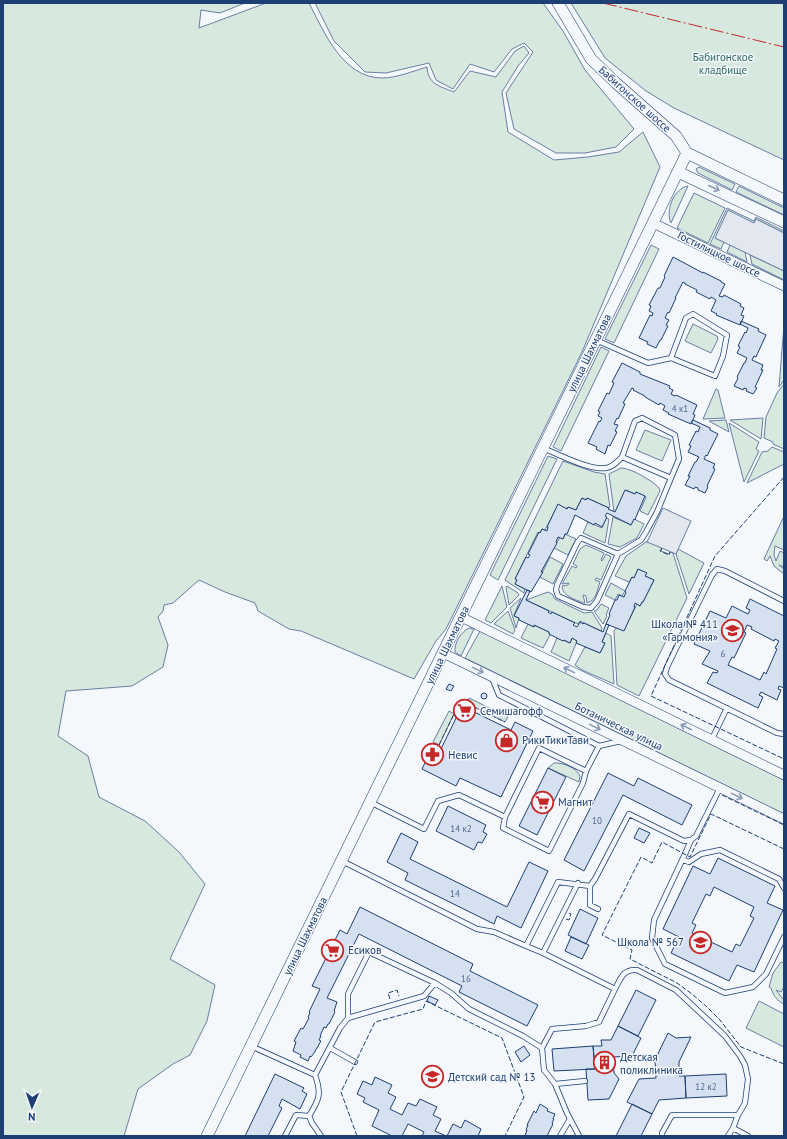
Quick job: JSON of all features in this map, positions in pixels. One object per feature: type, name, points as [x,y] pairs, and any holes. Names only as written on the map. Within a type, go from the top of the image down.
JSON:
[{"type":"street","name":"Бабигонское шоссе","points":[[558,3],[591,59],[676,136],[687,153]]},
{"type":"street","name":"улица Шахматова","points":[[207,1136],[687,153]]},
{"type":"street","points":[[687,153],[784,200]]},
{"type":"street","points":[[678,172],[784,222]]},
{"type":"street","name":"Гостилицкое шоссе","points":[[653,223],[784,286]]},
{"type":"street","points":[[461,617],[784,775]]},
{"type":"street","name":"Ботаническая улица","points":[[443,653],[784,819]]},
{"type":"lane","points":[[596,340],[648,363],[671,358],[715,376],[723,356],[726,335],[693,314],[686,318],[671,358]]},
{"type":"lane","points":[[543,448],[594,468],[606,468],[615,464],[622,457],[635,421],[642,418],[675,435],[679,459],[657,512],[641,540],[618,554],[597,601],[591,608],[583,607],[558,596],[556,590],[557,585],[581,538],[618,554]]},
{"type":"lane","points":[[622,457],[671,478]]},
{"type":"lane","points":[[784,601],[725,571],[717,569],[712,575],[665,674],[669,680],[778,733],[784,734]]},
{"type":"lane","points":[[491,677],[499,695],[599,746],[622,741]]},
{"type":"lane","points":[[712,739],[727,708]]},
{"type":"lane","points":[[586,771],[539,748],[505,818],[503,828],[548,851],[599,746]]},
{"type":"lane","points":[[720,788],[696,836],[691,840],[654,920],[652,938],[665,964],[725,993],[753,986],[766,974],[784,937]]},
{"type":"lane","points":[[370,802],[424,829],[438,801],[459,795],[505,818]]},
{"type":"lane","points":[[598,909],[590,905],[590,886],[629,814],[684,841],[691,840]]},
{"type":"lane","points":[[683,860],[689,862],[701,854],[720,850],[780,879],[784,888]]},
{"type":"lane","points":[[341,860],[477,929],[494,932],[543,952],[615,989]]},
{"type":"lane","points":[[526,946],[558,882],[578,883],[590,886]]},
{"type":"lane","points":[[543,952],[578,883]]},
{"type":"lane","points":[[348,1018],[348,994],[368,952],[435,984],[451,993],[468,1009],[523,1036],[542,1048]]},
{"type":"lane","points":[[579,1136],[570,1119],[556,1084],[544,1070],[542,1048],[552,1030],[586,1026],[599,1022],[624,973],[630,969],[637,970],[676,990],[725,1036],[740,1056],[747,1070],[748,1078],[745,1103],[728,1136]]},
{"type":"lane","points":[[315,1076],[340,1028],[348,1018],[424,996],[435,984]]},
{"type":"lane","points":[[251,1046],[315,1076],[319,1087],[319,1100],[309,1116]]},
{"type":"lane","points":[[330,1048],[355,1062]]},
{"type":"lane","points":[[556,1084],[585,1081]]},
{"type":"lane","points":[[285,1136],[296,1115],[309,1116]]},
{"type":"lane","points":[[662,1136],[662,1133],[672,1115],[738,1115]]},
{"type":"lane","points":[[309,1116],[321,1136]]},
{"type":"lane","points":[[560,1136],[570,1119]]},
{"type":"lane","points":[[733,1128],[748,1136]]},
{"type":"green space","points":[[3,3],[245,3],[220,13],[201,10],[199,28],[266,3],[309,3],[321,27],[336,51],[356,70],[368,76],[388,78],[427,67],[428,73],[435,84],[454,92],[470,71],[496,77],[515,51],[524,46],[529,53],[518,66],[502,92],[508,132],[554,160],[619,152],[643,132],[660,167],[582,352],[446,629],[436,641],[414,679],[301,631],[289,629],[258,611],[255,603],[225,592],[199,580],[173,603],[164,605],[163,611],[158,617],[168,645],[163,667],[132,686],[66,691],[58,736],[88,756],[99,797],[145,821],[179,852],[205,884],[170,959],[215,985],[207,1021],[190,1055],[173,1064],[138,1089],[124,1136],[3,1136]]},
{"type":"green space","points":[[315,3],[543,3],[563,31],[585,70],[634,129],[616,147],[585,153],[556,153],[514,129],[506,93],[533,52],[524,43],[512,49],[494,72],[470,64],[453,89],[436,80],[429,63],[386,73],[365,72],[334,41]]},
{"type":"green space","name":"Бабигонское кладбище","points":[[571,3],[784,3],[784,160],[674,108],[646,91],[605,58]]},
{"type":"green space","points":[[699,167],[735,184],[732,190],[698,173],[696,169]]},
{"type":"green space","points":[[688,186],[671,223],[669,212],[672,201],[679,191]]},
{"type":"green space","points":[[739,186],[784,208],[784,215],[736,192]]},
{"type":"green space","points":[[694,193],[725,208],[708,243],[677,228]]},
{"type":"green space","points":[[727,208],[754,221],[756,217],[784,231],[784,233],[756,219],[754,223],[715,238],[724,242],[721,249],[710,244]]},
{"type":"green space","points":[[651,245],[659,249],[614,343],[605,339]]},
{"type":"green space","points":[[730,245],[745,252],[747,262],[727,252]]},
{"type":"green space","points":[[750,255],[784,271],[784,280],[752,264]]},
{"type":"green space","points":[[693,324],[717,336],[718,339],[711,353],[685,341]]},
{"type":"green space","points":[[784,325],[784,380],[779,387]]},
{"type":"green space","points":[[601,347],[609,351],[561,451],[553,447]]},
{"type":"green space","points":[[784,384],[784,449],[764,438],[766,417],[777,393]]},
{"type":"green space","points":[[716,389],[718,390],[725,418],[703,419]]},
{"type":"green space","points":[[763,418],[761,439],[730,420]]},
{"type":"green space","points":[[726,420],[729,432],[709,421]]},
{"type":"green space","points":[[729,423],[759,442],[756,449],[759,451],[744,482]]},
{"type":"green space","points":[[645,430],[671,440],[662,461],[636,450]]},
{"type":"green space","points":[[772,447],[784,452],[784,464],[747,483],[762,452],[768,451]]},
{"type":"green space","points":[[548,456],[557,459],[498,580],[490,575]]},
{"type":"green space","points":[[563,461],[594,472],[605,474],[610,507],[609,508],[587,498],[586,500],[582,498],[576,510],[568,507],[567,509],[558,505],[545,530],[542,529],[540,533],[538,532],[515,579],[517,580],[515,584],[525,589],[524,593],[505,580]]},
{"type":"green space","points":[[621,468],[642,475],[659,488],[660,491],[648,515],[640,511],[646,497],[636,492],[635,494],[626,490],[614,512],[609,474]]},
{"type":"green space","points":[[784,516],[784,550],[775,546],[774,555],[776,561],[780,551],[784,553],[784,567],[779,565],[784,569],[784,574],[774,566],[770,556],[767,561],[764,559]]},
{"type":"green space","points":[[613,517],[631,525],[634,519],[644,524],[637,538],[620,547],[608,544]]},
{"type":"green space","points":[[606,518],[609,519],[605,543],[583,533],[588,522],[602,528]]},
{"type":"green space","points":[[565,534],[576,539],[568,555],[554,548],[560,537],[563,539]]},
{"type":"green space","points":[[646,542],[650,542],[662,548],[661,551],[669,554],[670,552],[673,553],[687,598],[639,696],[617,685],[614,631],[617,627],[624,630],[637,604],[640,606],[643,602],[654,580],[645,576],[646,573],[638,569],[634,578],[632,577],[629,582],[615,576],[626,556]]},
{"type":"green space","points":[[586,545],[604,553],[601,560],[602,561],[606,554],[611,557],[601,580],[596,578],[595,580],[600,582],[595,597],[587,603],[586,596],[583,595],[584,603],[570,597],[564,592],[562,586],[568,585],[569,583],[562,584],[572,566],[576,568],[577,566],[573,564],[580,549]]},
{"type":"green space","points":[[678,549],[704,563],[689,594],[676,554]]},
{"type":"green space","points":[[550,557],[563,564],[553,584],[540,577]]},
{"type":"green space","points":[[611,583],[625,591],[622,596],[618,594],[615,600],[605,595]]},
{"type":"green space","points":[[502,586],[507,607],[491,623],[485,620]]},
{"type":"green space","points":[[507,586],[519,595],[509,605],[506,587]]},
{"type":"green space","points":[[548,592],[552,594],[555,599],[584,613],[592,612],[602,628],[601,631],[580,621],[578,624],[526,600]]},
{"type":"green space","points":[[521,598],[514,615],[519,618],[516,628],[510,608]]},
{"type":"green space","points":[[601,604],[609,608],[603,624],[594,611],[597,610]]},
{"type":"green space","points":[[508,611],[515,630],[513,634],[494,624]]},
{"type":"green space","points":[[528,624],[534,627],[534,625],[549,632],[550,635],[543,648],[521,638]]},
{"type":"green space","points":[[469,628],[474,629],[461,656],[455,652],[456,645],[461,635]]},
{"type":"green space","points":[[480,631],[784,780],[784,814],[465,658]]},
{"type":"green space","points":[[606,633],[611,636],[614,684],[582,670],[575,665],[585,647],[600,653],[605,643],[602,642]]},
{"type":"green space","points":[[557,638],[570,643],[572,638],[577,641],[569,661],[551,652]]},
{"type":"green space","points":[[469,698],[508,717],[505,722],[466,703]]},
{"type":"green space","points":[[449,711],[454,714],[439,745],[433,742]]},
{"type":"green space","points":[[554,763],[565,765],[576,770],[580,776],[579,782],[548,768]]},
{"type":"green space","points":[[781,962],[784,963],[784,987],[781,992],[776,990],[783,999],[784,998],[784,1004],[777,999],[769,987],[773,973]]},
{"type":"green space","points":[[759,1001],[784,1014],[784,1047],[746,1028]]},
{"type":"shaded area","points":[[728,210],[754,223],[756,219],[784,233],[784,271],[715,238]]},
{"type":"shaded area","points":[[663,508],[691,521],[676,554],[647,542]]},
{"type":"building","points":[[673,257],[725,284],[719,296],[723,297],[724,295],[741,304],[740,306],[744,308],[741,315],[744,316],[740,325],[716,315],[717,314],[711,311],[716,300],[711,297],[710,299],[696,292],[697,290],[683,282],[669,313],[668,312],[665,318],[669,320],[666,325],[668,326],[656,348],[639,338],[650,315],[652,316],[653,313],[649,311],[651,306],[649,305],[658,288],[660,288]]},
{"type":"building","points":[[741,321],[759,329],[758,331],[766,335],[756,357],[754,356],[752,360],[763,365],[761,370],[763,370],[755,387],[757,388],[753,394],[746,391],[747,389],[744,388],[743,390],[734,386],[747,358],[737,353],[740,347],[738,346],[748,328],[740,324]]},
{"type":"building","points":[[622,363],[640,372],[640,374],[670,386],[669,388],[673,390],[671,394],[697,405],[691,424],[668,414],[669,413],[663,410],[665,406],[660,403],[659,405],[632,388],[623,403],[625,404],[618,419],[617,418],[614,424],[618,425],[615,431],[617,432],[610,446],[608,445],[605,454],[596,449],[597,447],[588,443],[602,418],[598,416],[600,412],[598,411],[607,393],[609,394],[614,383],[612,382]]},
{"type":"building","points":[[693,420],[710,428],[710,430],[718,434],[704,459],[715,464],[713,468],[715,469],[705,493],[698,490],[698,488],[695,487],[694,489],[685,485],[695,462],[699,457],[688,452],[691,446],[689,445],[696,431],[698,432],[700,427],[691,423]]},
{"type":"building","points":[[625,490],[635,494],[636,492],[645,496],[635,520],[634,519],[631,525],[607,513],[605,516],[607,517],[602,527],[595,523],[594,525],[575,515],[567,534],[565,534],[563,539],[558,537],[557,543],[541,572],[543,572],[531,592],[515,584],[517,580],[515,579],[526,557],[528,558],[530,555],[528,554],[539,532],[540,533],[542,529],[547,531],[547,527],[558,504],[567,509],[568,507],[576,510],[582,498],[586,500],[587,498],[615,512]]},
{"type":"building","points":[[638,569],[647,573],[645,576],[654,580],[643,602],[640,606],[635,603],[635,607],[624,631],[606,624],[615,600],[617,600],[619,595],[624,597],[625,591],[632,577],[634,578]]},
{"type":"building","points":[[527,590],[530,591],[526,600],[549,611],[548,612],[551,614],[552,612],[575,623],[573,625],[577,627],[580,622],[603,632],[606,624],[609,625],[602,642],[605,643],[600,653],[576,643],[577,641],[572,638],[570,643],[564,640],[563,641],[549,634],[549,632],[534,625],[534,627],[514,616]]},
{"type":"building","points":[[750,599],[784,616],[784,688],[779,686],[778,689],[781,690],[777,700],[761,692],[759,695],[763,697],[758,708],[707,683],[713,672],[717,673],[718,671],[702,664],[710,651],[694,644],[710,611],[726,618],[732,606],[748,614],[750,610],[746,608]],"holes":[[[747,625],[752,627],[751,629],[774,641],[775,639],[779,641],[766,674],[764,672],[760,680],[728,665],[732,657],[734,658],[746,633],[744,632]]]},
{"type":"building","points":[[449,684],[454,686],[451,691],[446,689]]},
{"type":"building","points":[[484,693],[487,696],[484,699],[481,696]]},
{"type":"building","points":[[462,706],[511,730],[515,722],[533,731],[501,797],[460,778],[456,786],[422,769],[430,752],[438,755]]},
{"type":"building","name":"Магнит","points":[[548,768],[566,777],[537,835],[519,826]]},
{"type":"building","points":[[608,773],[634,786],[638,778],[692,805],[682,825],[623,795],[584,871],[564,860]]},
{"type":"building","points":[[448,806],[486,825],[483,832],[487,834],[482,843],[478,842],[474,850],[436,831]]},
{"type":"building","points":[[639,828],[650,833],[644,843],[634,838]]},
{"type":"building","points":[[401,833],[418,842],[410,859],[507,907],[529,862],[548,871],[521,928],[497,916],[494,924],[405,880],[408,873],[387,862]]},
{"type":"building","points":[[718,858],[775,886],[767,903],[783,910],[754,972],[737,965],[729,981],[671,953],[679,937],[663,929],[693,866],[710,874]],"holes":[[[714,887],[754,907],[750,916],[754,918],[740,946],[736,944],[732,952],[692,933],[696,925],[692,923],[706,894],[710,896]]]},
{"type":"building","points":[[360,907],[473,964],[470,971],[538,1005],[527,1026],[459,992],[462,986],[359,934],[327,998],[337,1002],[335,1012],[329,1024],[326,1028],[324,1027],[319,1040],[321,1041],[308,1061],[300,1057],[301,1055],[293,1051],[296,1042],[294,1041],[301,1028],[303,1029],[309,1018],[309,1012],[320,989],[312,986],[340,930],[347,934]]},
{"type":"building","points":[[580,909],[598,918],[586,944],[568,935]]},
{"type":"building","points":[[571,937],[589,945],[582,959],[565,951]]},
{"type":"building","points":[[636,990],[656,1000],[638,1036],[618,1026]]},
{"type":"building","points":[[429,996],[438,1000],[435,1005],[427,1001]]},
{"type":"building","name":"Детская поликлиника","points":[[618,1026],[641,1038],[632,1056],[613,1057],[614,1073],[619,1079],[609,1099],[588,1100],[586,1069],[595,1069],[593,1046],[602,1046],[601,1040],[611,1040]]},
{"type":"building","points":[[668,1033],[676,1038],[691,1037],[679,1062],[679,1076],[685,1076],[686,1098],[659,1100],[652,1114],[627,1102],[639,1079],[656,1078],[655,1060]]},
{"type":"building","points":[[524,1046],[530,1055],[521,1062],[515,1052]]},
{"type":"building","points":[[593,1046],[595,1069],[554,1071],[552,1049]]},
{"type":"building","points":[[275,1074],[304,1088],[302,1091],[307,1094],[300,1109],[282,1099],[279,1106],[282,1108],[268,1136],[245,1136]]},
{"type":"building","points":[[726,1074],[727,1096],[686,1098],[685,1076]]},
{"type":"building","points":[[375,1077],[392,1085],[388,1093],[396,1097],[390,1109],[402,1115],[408,1103],[416,1106],[420,1099],[437,1107],[433,1115],[441,1119],[435,1131],[446,1136],[422,1136],[424,1132],[408,1124],[402,1136],[392,1136],[372,1126],[379,1110],[363,1102],[365,1098],[357,1094],[363,1081],[372,1085]]},
{"type":"building","points":[[540,1104],[548,1109],[547,1111],[555,1114],[553,1124],[547,1136],[525,1136],[527,1125],[534,1111],[536,1113]]},
{"type":"building","points":[[632,1104],[652,1114],[641,1136],[616,1136]]},
{"type":"building","points":[[465,1120],[481,1129],[478,1136],[447,1136],[453,1124],[461,1128]]},
{"type":"fence","points":[[784,477],[715,556],[651,696],[784,759]]},
{"type":"fence","points":[[662,548],[660,551],[669,555],[670,552]]},
{"type":"fence","points":[[466,703],[505,722]]},
{"type":"fence","points":[[439,745],[454,714]]},
{"type":"fence","points":[[722,795],[784,825]]},
{"type":"fence","points":[[784,849],[711,814],[690,857],[662,842],[652,863],[641,857],[602,935],[632,950],[630,959],[677,983],[692,994],[720,1020],[741,1047],[784,1064]]},
{"type":"fence","points":[[566,919],[569,920],[571,914],[569,913]]},
{"type":"fence","points":[[390,999],[388,993],[397,990],[399,996]]},
{"type":"fence","points":[[357,1136],[341,1092],[375,1022],[423,1009],[426,1001],[502,1038],[524,1097],[505,1136]]},
{"type":"power","points":[[603,3],[784,47]]},
{"type":"place","name":"Школа № 411 «Гармония»","points":[[733,630]]},
{"type":"place","name":"Семишагофф","points":[[464,711]]},
{"type":"place","name":"РикиТикиТави","points":[[506,740]]},
{"type":"place","name":"Невис","points":[[433,755]]},
{"type":"place","name":"Магнит","points":[[543,802]]},
{"type":"place","name":"Школа № 567","points":[[700,942]]},
{"type":"place","name":"Есиков","points":[[333,950]]},
{"type":"place","name":"Детская поликлиника","points":[[604,1063]]},
{"type":"place","name":"Детский сад № 13","points":[[432,1077]]}]
